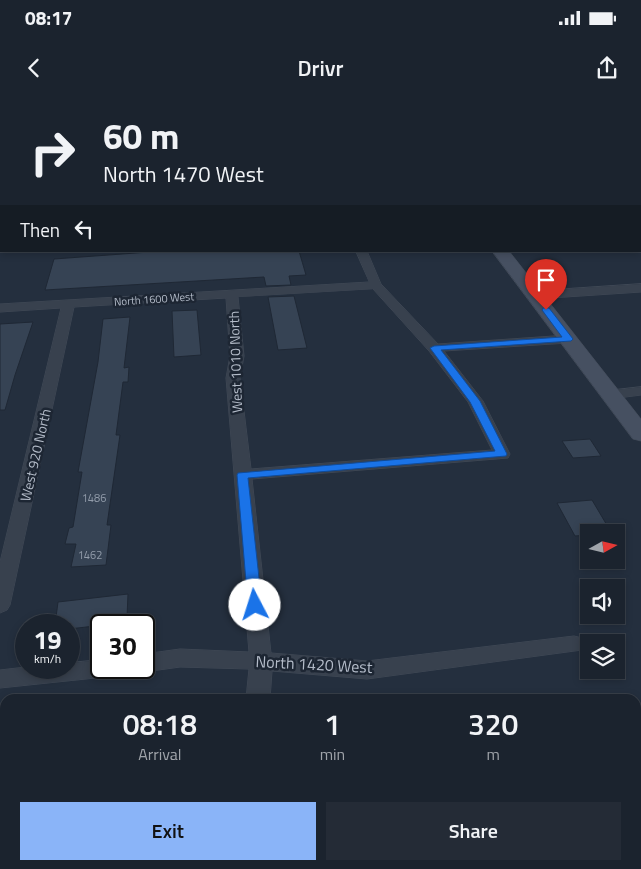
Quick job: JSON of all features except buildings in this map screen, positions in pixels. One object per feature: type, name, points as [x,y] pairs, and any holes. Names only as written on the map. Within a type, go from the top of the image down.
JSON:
[{"type":"main road","points":[[501,252],[641,434]]},
{"type":"street","points":[[242,475],[502,454],[475,401],[434,348],[376,285],[361,252]]},
{"type":"street","name":"North 1600 West","points":[[0,308],[376,285]]},
{"type":"street","points":[[535,295],[641,288]]},
{"type":"street","name":"West 1010 North","points":[[232,294],[237,356],[233,378],[261,661],[258,694]]},
{"type":"street","name":"West 920 North","points":[[0,605],[68,304]]},
{"type":"street","points":[[434,348],[568,339]]},
{"type":"street","points":[[610,394],[641,391]]},
{"type":"street","name":"North 1420 West","points":[[155,661],[180,658],[261,661],[367,670],[574,644]]},
{"type":"street","points":[[0,679],[90,670]]},
{"type":"lane","points":[[627,100],[641,100]]},
{"type":"route","points":[[255,605],[242,475],[502,454],[475,401],[434,348],[568,339],[546,310]]}]
